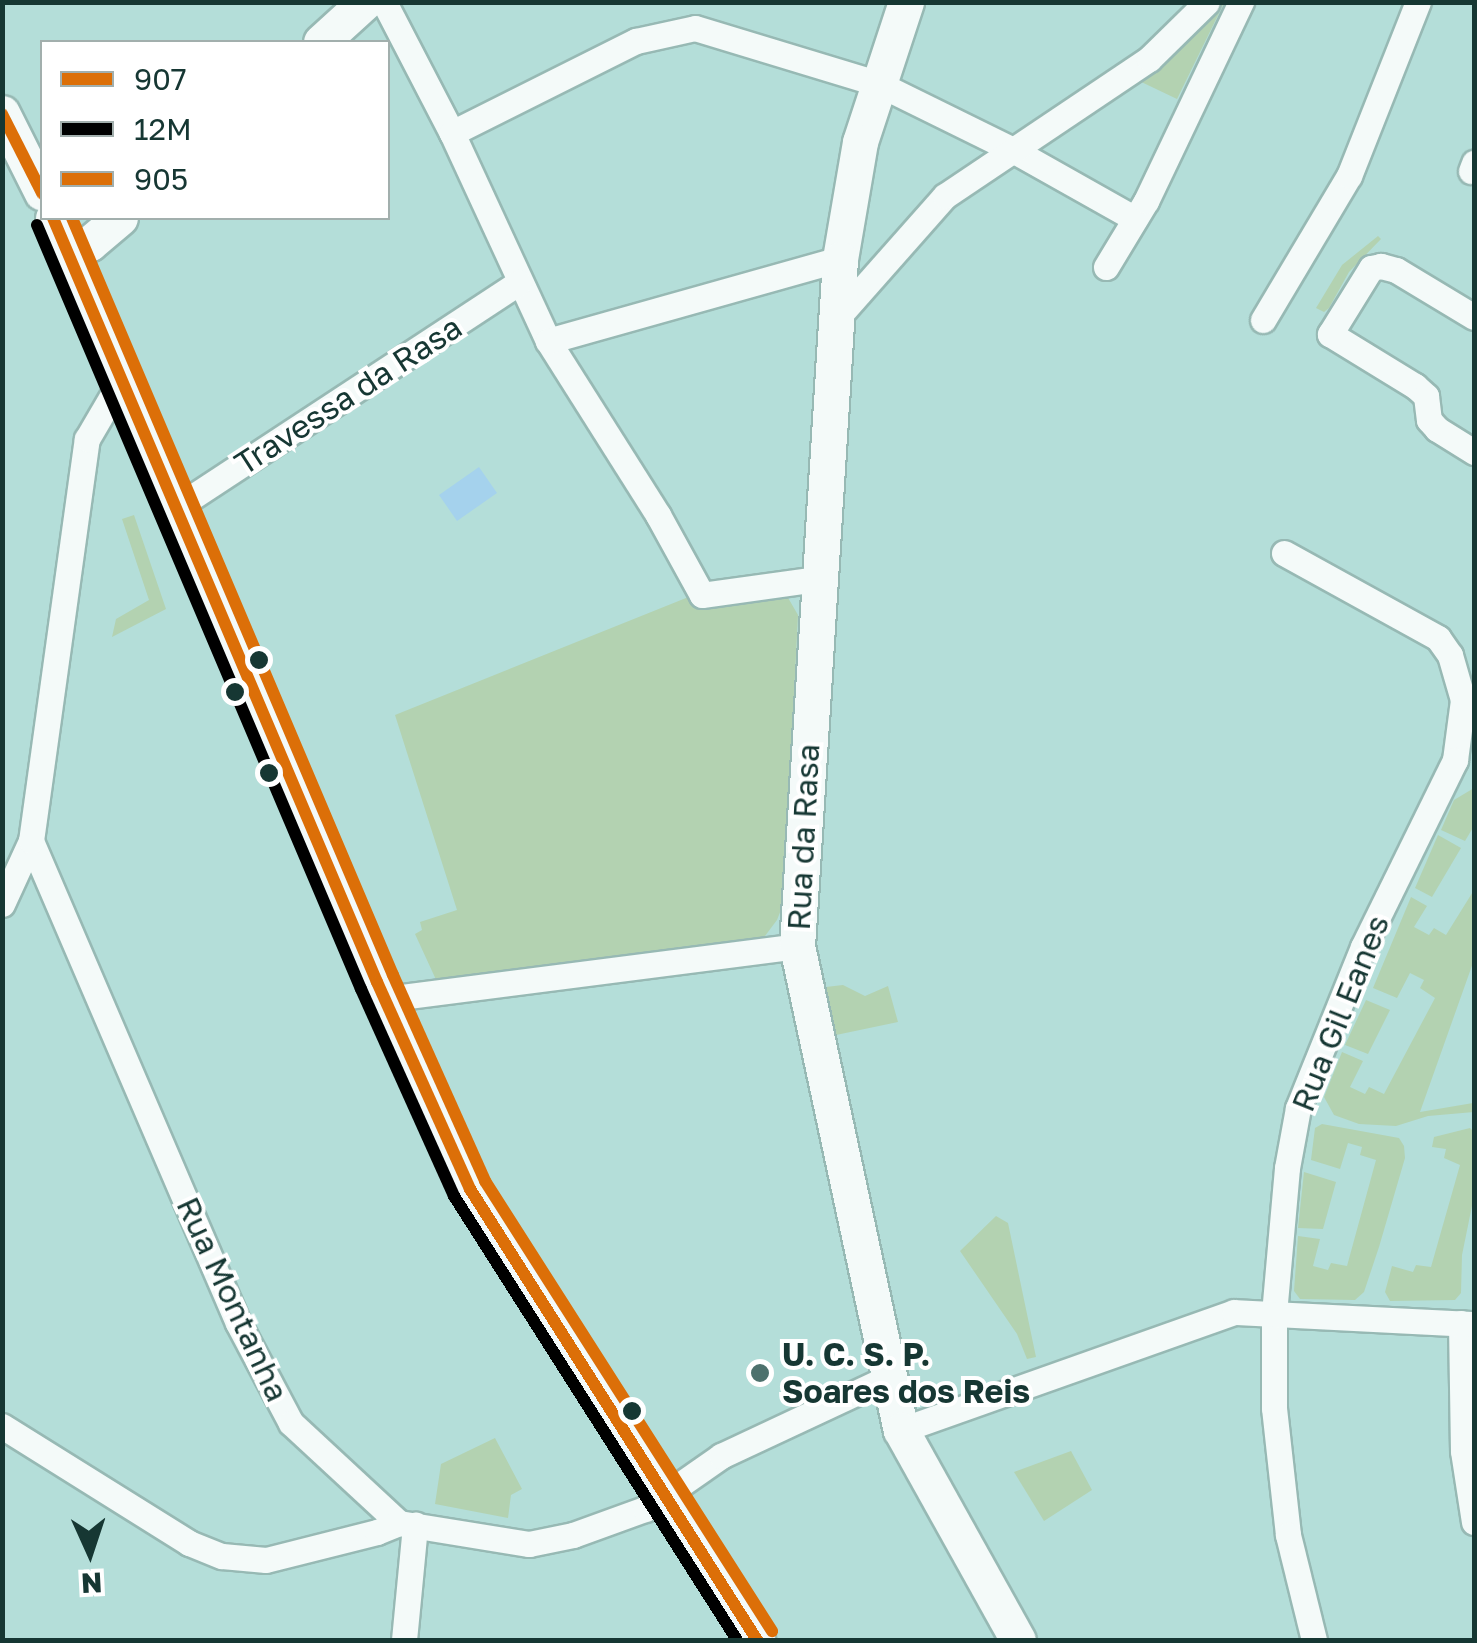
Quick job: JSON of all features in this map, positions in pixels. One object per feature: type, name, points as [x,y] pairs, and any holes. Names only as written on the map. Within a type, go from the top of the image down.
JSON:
[{"type":"main road","points":[[323,40],[365,2]]},
{"type":"main road","name":"Rua da Rasa","points":[[906,2],[860,142],[840,259],[796,946],[901,1430],[1018,1640]]},
{"type":"main road","points":[[2,113],[40,189]]},
{"type":"main road","points":[[54,220],[470,1190],[758,1640]]},
{"type":"main road","points":[[68,253],[90,243],[118,220]]},
{"type":"street","points":[[384,2],[452,133],[548,341],[658,516],[702,595],[818,579]]},
{"type":"street","points":[[836,319],[945,196],[1149,59],[1206,2]]},
{"type":"street","points":[[1106,268],[1230,33],[1240,2]]},
{"type":"street","points":[[1264,320],[1349,176],[1418,2]]},
{"type":"street","points":[[452,133],[636,41],[696,28],[879,84],[1011,149],[1135,219]]},
{"type":"street","points":[[548,341],[840,259]]},
{"type":"street","points":[[1474,318],[1396,270],[1381,266],[1371,268],[1330,334],[1416,386],[1426,396],[1430,420],[1438,430],[1474,452]]},
{"type":"street","name":"Travessa da Rasa","points":[[177,508],[519,282]]},
{"type":"street","points":[[2,904],[31,841],[87,439],[122,379]]},
{"type":"street","name":"Rua Gil Eanes","points":[[1284,553],[1438,638],[1450,656],[1463,700],[1465,764],[1363,947],[1298,1108],[1287,1168],[1274,1314],[1274,1408],[1282,1494],[1314,1640]]},
{"type":"street","name":"Rua Montanha","points":[[31,841],[238,1323],[282,1407],[291,1423],[397,1527]]},
{"type":"street","points":[[385,999],[796,946]]},
{"type":"street","points":[[901,1430],[1234,1312],[1468,1324],[1463,1451],[1474,1522]]},
{"type":"street","points":[[2,1426],[190,1543],[222,1556],[266,1560],[397,1527],[540,1544],[646,1509],[721,1456],[890,1376]]},
{"type":"street","points":[[397,1527],[404,1640]]},
{"type":"green space","points":[[1217,3],[1224,3],[1177,99],[1133,78]]},
{"type":"green space","points":[[1378,236],[1381,239],[1349,272],[1329,308],[1324,312],[1316,308],[1342,265]]},
{"type":"green space","points":[[134,515],[166,609],[112,637],[116,619],[149,600],[122,519]]},
{"type":"green space","points":[[691,596],[787,596],[798,615],[784,902],[777,920],[759,944],[438,984],[415,934],[422,930],[420,922],[457,910],[395,715]]},
{"type":"green space","points":[[1474,788],[1474,826],[1465,841],[1441,830],[1454,800]]},
{"type":"green space","points":[[1438,835],[1461,848],[1432,897],[1415,888]]},
{"type":"green space","points":[[1474,890],[1474,960],[1420,1112],[1473,1103],[1474,1112],[1428,1116],[1396,1126],[1359,1124],[1334,1115],[1324,1097],[1342,1052],[1363,1061],[1350,1087],[1365,1094],[1369,1087],[1384,1094],[1435,998],[1420,988],[1424,980],[1410,973],[1397,998],[1373,988],[1411,897],[1427,906],[1414,927],[1429,935],[1434,928],[1446,935]]},
{"type":"green space","points":[[843,985],[865,996],[888,986],[898,1022],[836,1035],[826,987]]},
{"type":"green space","points":[[1366,1000],[1390,1010],[1368,1054],[1345,1045]]},
{"type":"green space","points":[[1322,1124],[1399,1138],[1404,1146],[1405,1158],[1379,1247],[1364,1292],[1355,1300],[1300,1299],[1294,1291],[1298,1236],[1320,1239],[1313,1266],[1328,1270],[1331,1263],[1347,1266],[1376,1160],[1360,1155],[1362,1147],[1348,1143],[1340,1169],[1311,1160],[1315,1128]]},
{"type":"green space","points":[[1470,1128],[1474,1132],[1474,1196],[1462,1255],[1461,1293],[1455,1300],[1390,1301],[1385,1292],[1392,1266],[1413,1272],[1416,1265],[1431,1267],[1460,1165],[1444,1158],[1446,1149],[1432,1147],[1434,1137]]},
{"type":"green space","points":[[1304,1172],[1336,1182],[1323,1229],[1298,1228]]},
{"type":"green space","points":[[996,1216],[1008,1223],[1036,1357],[1027,1359],[1017,1334],[960,1251]]},
{"type":"green space","points":[[495,1438],[522,1489],[511,1495],[508,1518],[435,1504],[441,1464]]},
{"type":"green space","points":[[1071,1451],[1092,1490],[1044,1521],[1014,1472]]},
{"type":"water","points":[[479,467],[497,493],[457,521],[439,495]]},
{"type":"transit line","name":"907","points":[[2,114],[40,189]]},
{"type":"transit line","name":"907","points":[[54,220],[377,982],[470,1189],[757,1640]]},
{"type":"transit line","name":"905","points":[[73,220],[393,975],[485,1181],[772,1631]]},
{"type":"transit line","name":"12M","points":[[37,225],[361,989],[454,1196],[737,1640]]},
{"type":"place","name":"U. C. S. P. Soares dos Reis","points":[[760,1373]]}]
